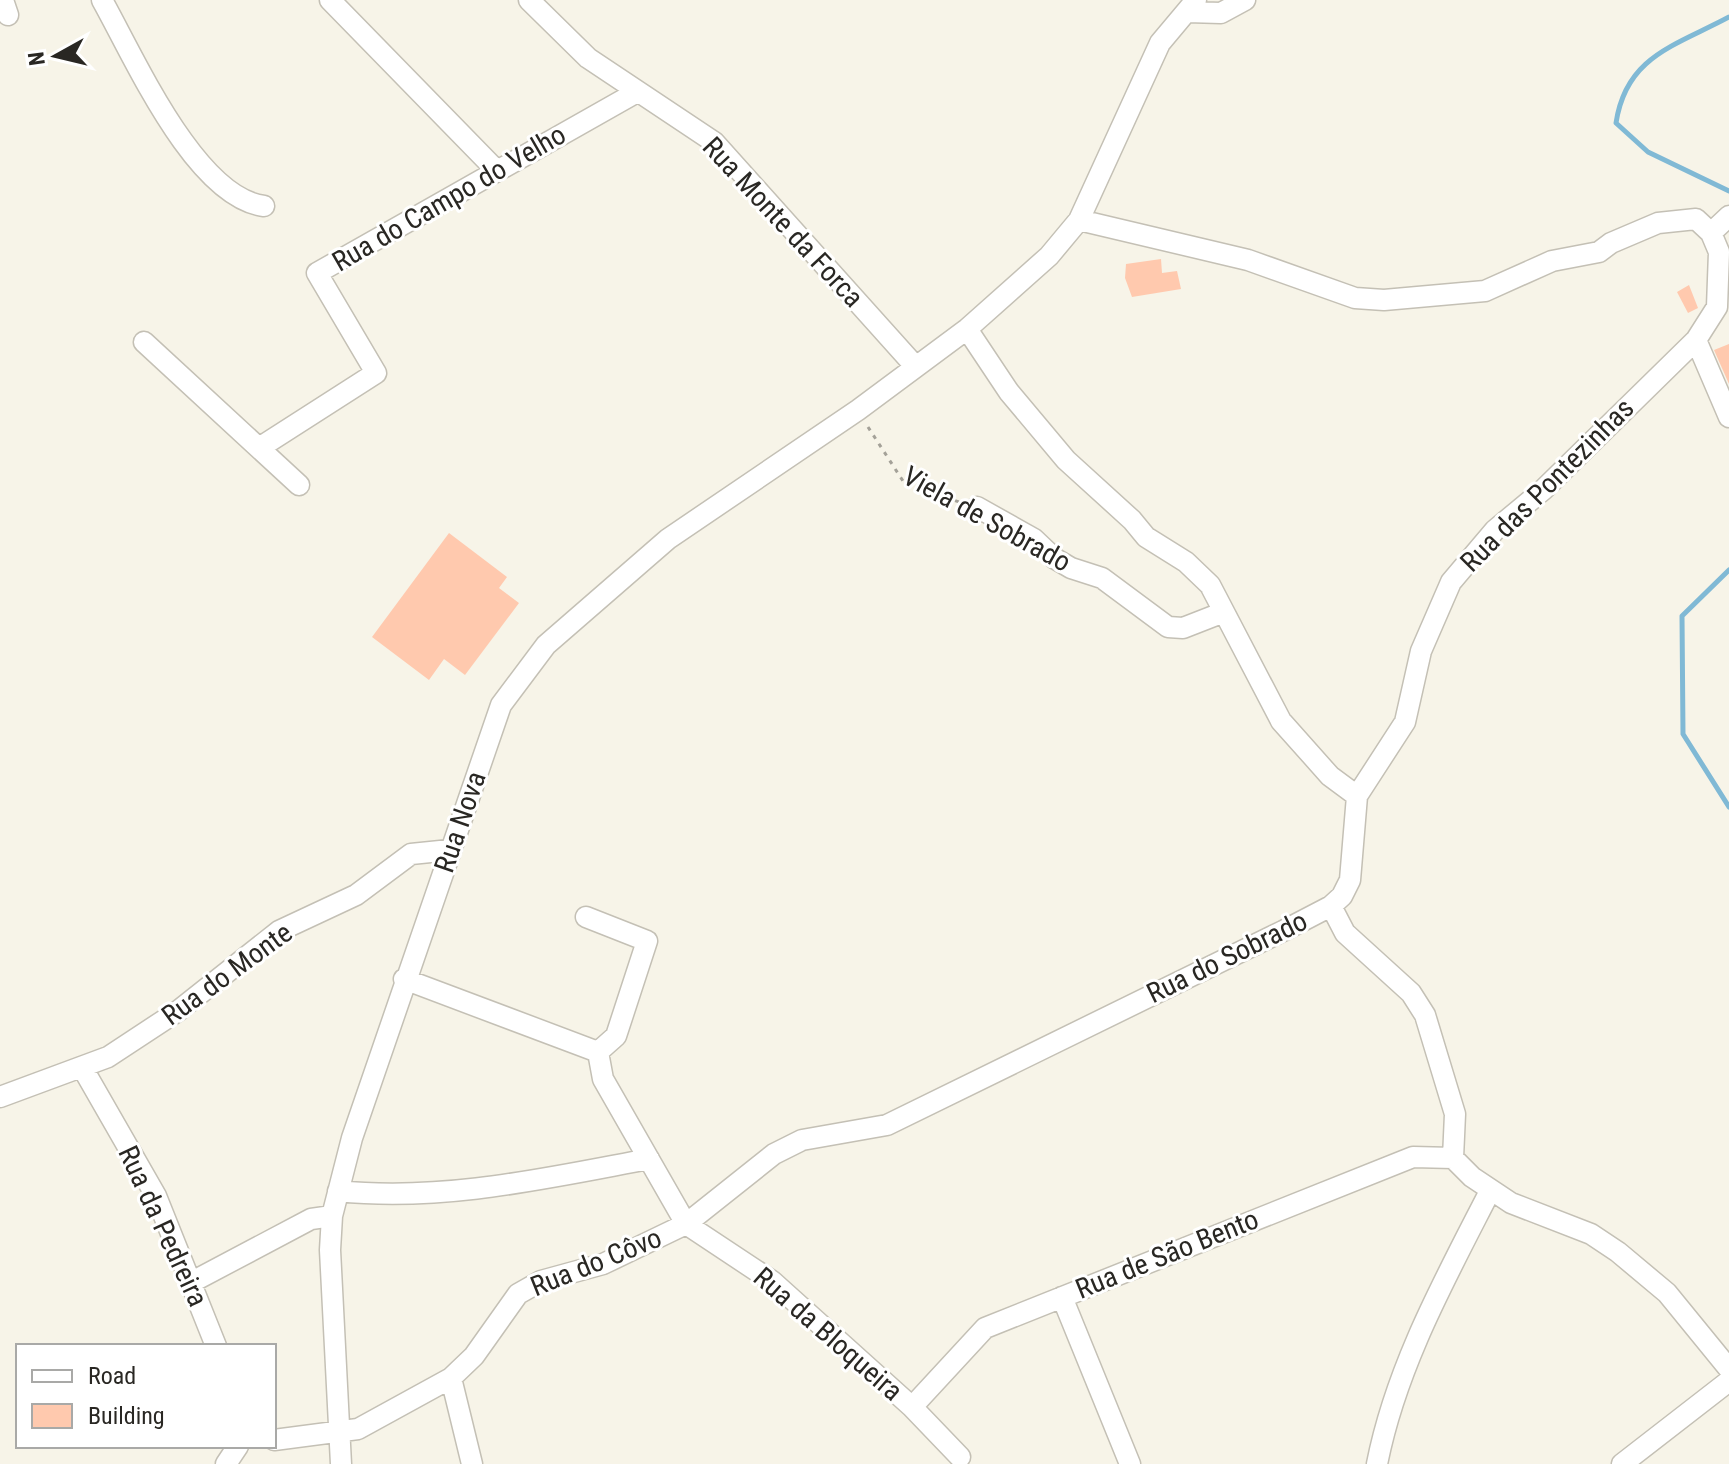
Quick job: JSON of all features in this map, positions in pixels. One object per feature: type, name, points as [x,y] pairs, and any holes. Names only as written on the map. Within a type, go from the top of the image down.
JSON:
[{"type":"street","points":[[102,0],[186,148],[239,197],[249,204],[264,206]]},
{"type":"street","points":[[330,0],[496,170]]},
{"type":"street","name":"Rua Monte da Forca","points":[[529,0],[588,58],[714,142],[915,366]]},
{"type":"street","points":[[1191,6],[1221,13],[1245,0]]},
{"type":"street","name":"Rua Nova","points":[[341,1464],[330,1250],[332,1216],[404,979],[501,705],[546,645],[668,539],[858,410],[967,329],[1049,256],[1079,220],[1160,43],[1191,6]]},
{"type":"street","name":"Rua do Campo do Velho","points":[[259,448],[376,373],[317,273],[637,92]]},
{"type":"street","points":[[1079,220],[1248,260],[1355,298],[1384,300],[1485,291],[1552,261],[1599,252],[1611,243],[1658,223],[1696,219],[1721,224]]},
{"type":"street","name":"Rua das Pontezinhas","points":[[1331,906],[1342,896],[1350,880],[1357,796],[1405,722],[1421,651],[1451,582],[1495,530],[1543,490],[1696,340],[1717,307],[1721,224]]},
{"type":"street","points":[[967,329],[1009,392],[1066,460],[1132,520],[1146,537],[1186,562],[1210,585],[1281,721],[1330,776],[1357,796]]},
{"type":"street","points":[[1696,340],[1729,417]]},
{"type":"street","points":[[144,342],[299,485]]},
{"type":"street","name":"Viela de Sobrado","points":[[977,507],[1034,539],[1062,563],[1102,578],[1168,627],[1183,628],[1224,612]]},
{"type":"street","name":"Rua do Monte","points":[[0,1097],[82,1067],[143,1036],[279,931],[356,895],[411,854],[450,850]]},
{"type":"street","name":"Rua do Sobrado","points":[[887,1125],[1331,906],[1345,933],[1411,993],[1425,1015],[1455,1114],[1453,1158]]},
{"type":"street","points":[[586,917],[647,941],[616,1036],[598,1052]]},
{"type":"street","points":[[404,979],[598,1052]]},
{"type":"street","points":[[598,1052],[603,1079],[686,1224]]},
{"type":"street","name":"Rua da Pedreira","points":[[82,1067],[156,1196],[215,1344]]},
{"type":"street","name":"Rua do Côvo","points":[[276,1440],[358,1429],[451,1378],[474,1356],[518,1294],[541,1281],[603,1264],[686,1224],[774,1154],[802,1140],[887,1125]]},
{"type":"street","name":"Rua de São Bento","points":[[912,1407],[985,1328],[1413,1157],[1453,1158]]},
{"type":"street","points":[[1453,1158],[1490,1191],[1511,1203],[1591,1234],[1618,1252],[1667,1293],[1729,1369]]},
{"type":"street","points":[[338,1191],[365,1194],[492,1189],[649,1159]]},
{"type":"street","points":[[1377,1464],[1387,1412],[1396,1388],[1440,1287],[1490,1191]]},
{"type":"street","points":[[192,1282],[311,1219],[332,1216]]},
{"type":"street","name":"Rua da Bloqueira","points":[[686,1224],[772,1281],[912,1407],[960,1457]]},
{"type":"street","points":[[1062,1297],[1130,1464]]},
{"type":"street","points":[[451,1378],[472,1464]]},
{"type":"street","points":[[1622,1464],[1729,1381]]},
{"type":"path","name":"Viela de Sobrado","points":[[858,410],[903,481],[977,507]]},
{"type":"building","points":[[1161,259],[1162,273],[1177,271],[1181,289],[1132,297],[1125,278],[1126,264]]},
{"type":"building","points":[[1689,285],[1698,308],[1688,313],[1677,292]]},
{"type":"building","points":[[1729,344],[1729,384],[1714,350]]},
{"type":"building","points":[[449,533],[507,577],[499,588],[519,603],[465,675],[444,659],[429,680],[372,637]]},
{"type":"waterway","points":[[1729,17],[1672,46],[1642,68],[1630,82],[1616,123],[1648,152],[1729,191]]},
{"type":"waterway","points":[[1729,570],[1682,616],[1683,734],[1729,807]]}]
